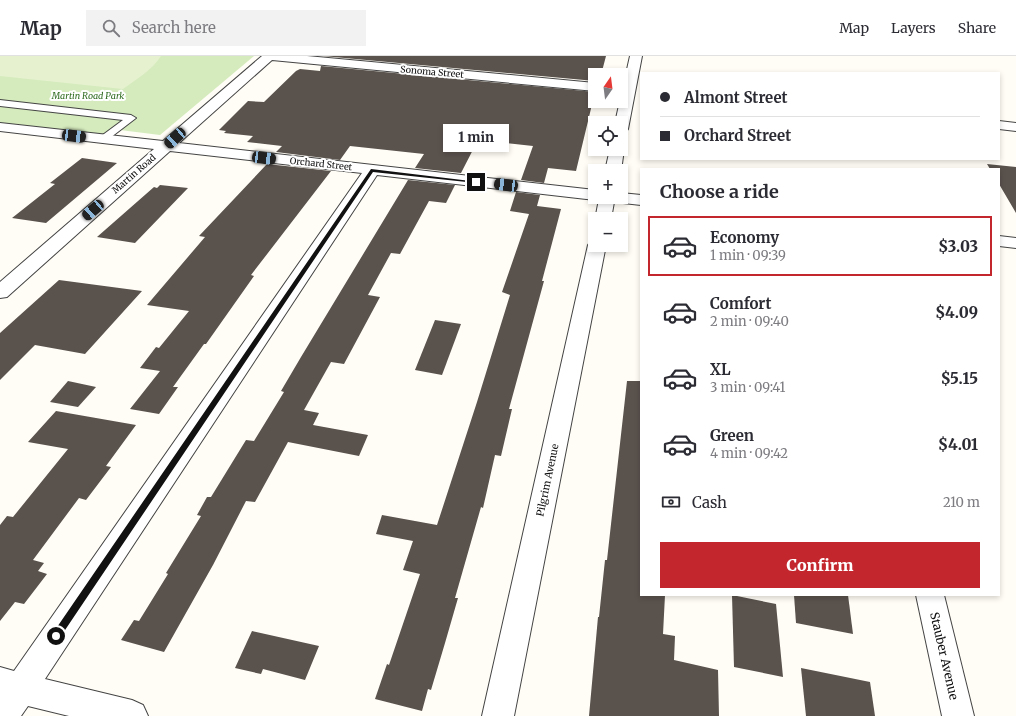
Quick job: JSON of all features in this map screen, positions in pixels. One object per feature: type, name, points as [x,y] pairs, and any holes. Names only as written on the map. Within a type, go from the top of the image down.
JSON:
[{"type":"street","name":"Sonoma Street","points":[[269,56],[588,86]]},
{"type":"street","name":"Martin Road","points":[[0,292],[269,56]]},
{"type":"street","points":[[624,116],[636,56]]},
{"type":"street","points":[[1000,126],[1016,127]]},
{"type":"street","name":"Orchard Street","points":[[0,127],[588,194]]},
{"type":"street","points":[[2,716],[11,685],[372,170]]},
{"type":"street","points":[[628,199],[640,200]]},
{"type":"street","points":[[1000,241],[1016,243]]},
{"type":"street","name":"Pilgrim Avenue","points":[[498,716],[596,252]]},
{"type":"street","name":"Stauber Avenue","points":[[930,596],[958,716]]},
{"type":"street","points":[[11,685],[132,716]]},
{"type":"lane","points":[[0,103],[130,118],[103,139]]},
{"type":"green space","name":"Martin Road Park","points":[[0,56],[254,56],[160,135],[112,129],[100,139],[0,127]]},
{"type":"green space","points":[[0,56],[161,56],[149,70],[123,89],[0,76]]},
{"type":"building","points":[[323,56],[606,56],[603,68],[588,68],[588,80]]},
{"type":"building","points":[[321,66],[588,91],[588,108],[591,108],[576,171],[548,168],[544,183],[521,180],[533,146],[478,140],[461,173],[415,168],[424,154],[350,146],[340,160],[276,152],[282,146],[247,142],[253,136],[224,133],[226,131],[219,130],[248,101],[264,102],[296,71],[300,69],[320,71]]},
{"type":"building","points":[[82,158],[117,163],[46,223],[12,218],[55,184],[50,183]]},
{"type":"building","points":[[267,164],[331,171],[251,275],[254,276],[206,344],[204,344],[173,387],[178,387],[159,414],[130,409],[160,371],[140,368],[156,347],[159,348],[189,311],[147,305],[205,237],[199,236]]},
{"type":"building","points":[[987,164],[1016,167],[1016,213],[1000,186],[1000,168],[989,168]]},
{"type":"building","points":[[408,180],[455,185],[446,203],[429,201],[400,254],[391,253],[368,295],[380,297],[344,364],[331,362],[304,410],[319,413],[313,425],[368,435],[359,456],[288,442],[255,502],[246,501],[213,565],[164,652],[121,640],[134,620],[139,621],[168,574],[166,573],[201,516],[197,515],[207,497],[211,497],[246,440],[254,441],[284,392],[281,391],[301,357]]},
{"type":"building","points":[[160,185],[188,188],[135,243],[97,237],[154,187],[157,188]]},
{"type":"building","points":[[516,192],[540,195],[537,206],[561,209],[542,281],[544,281],[509,409],[512,409],[501,456],[495,455],[483,508],[481,507],[455,598],[458,598],[431,690],[428,689],[422,711],[375,699],[387,664],[389,665],[420,574],[403,570],[413,541],[376,534],[382,515],[437,525],[510,295],[502,292],[529,214],[510,211]]},
{"type":"building","points":[[59,280],[142,291],[85,354],[35,345],[0,380],[0,333]]},
{"type":"building","points":[[435,320],[461,324],[442,375],[415,370]]},
{"type":"building","points":[[68,381],[96,387],[78,407],[50,402]]},
{"type":"building","points":[[627,381],[640,381],[640,596],[665,596],[663,634],[675,636],[674,660],[718,670],[719,716],[589,716],[598,617],[605,560],[607,560]]},
{"type":"building","points":[[56,411],[136,425],[106,466],[111,467],[86,500],[79,498],[33,560],[44,563],[38,571],[47,574],[24,604],[15,602],[0,621],[0,525],[7,516],[13,517],[68,449],[28,442]]},
{"type":"building","points":[[732,596],[776,604],[783,677],[734,667]]},
{"type":"building","points":[[794,596],[848,596],[853,634],[796,623]]},
{"type":"building","points":[[252,631],[319,646],[305,680],[263,669],[261,674],[235,668]]},
{"type":"building","points":[[801,668],[870,682],[875,716],[806,716]]},
{"type":"route","points":[[56,636],[372,170],[476,182]]}]
